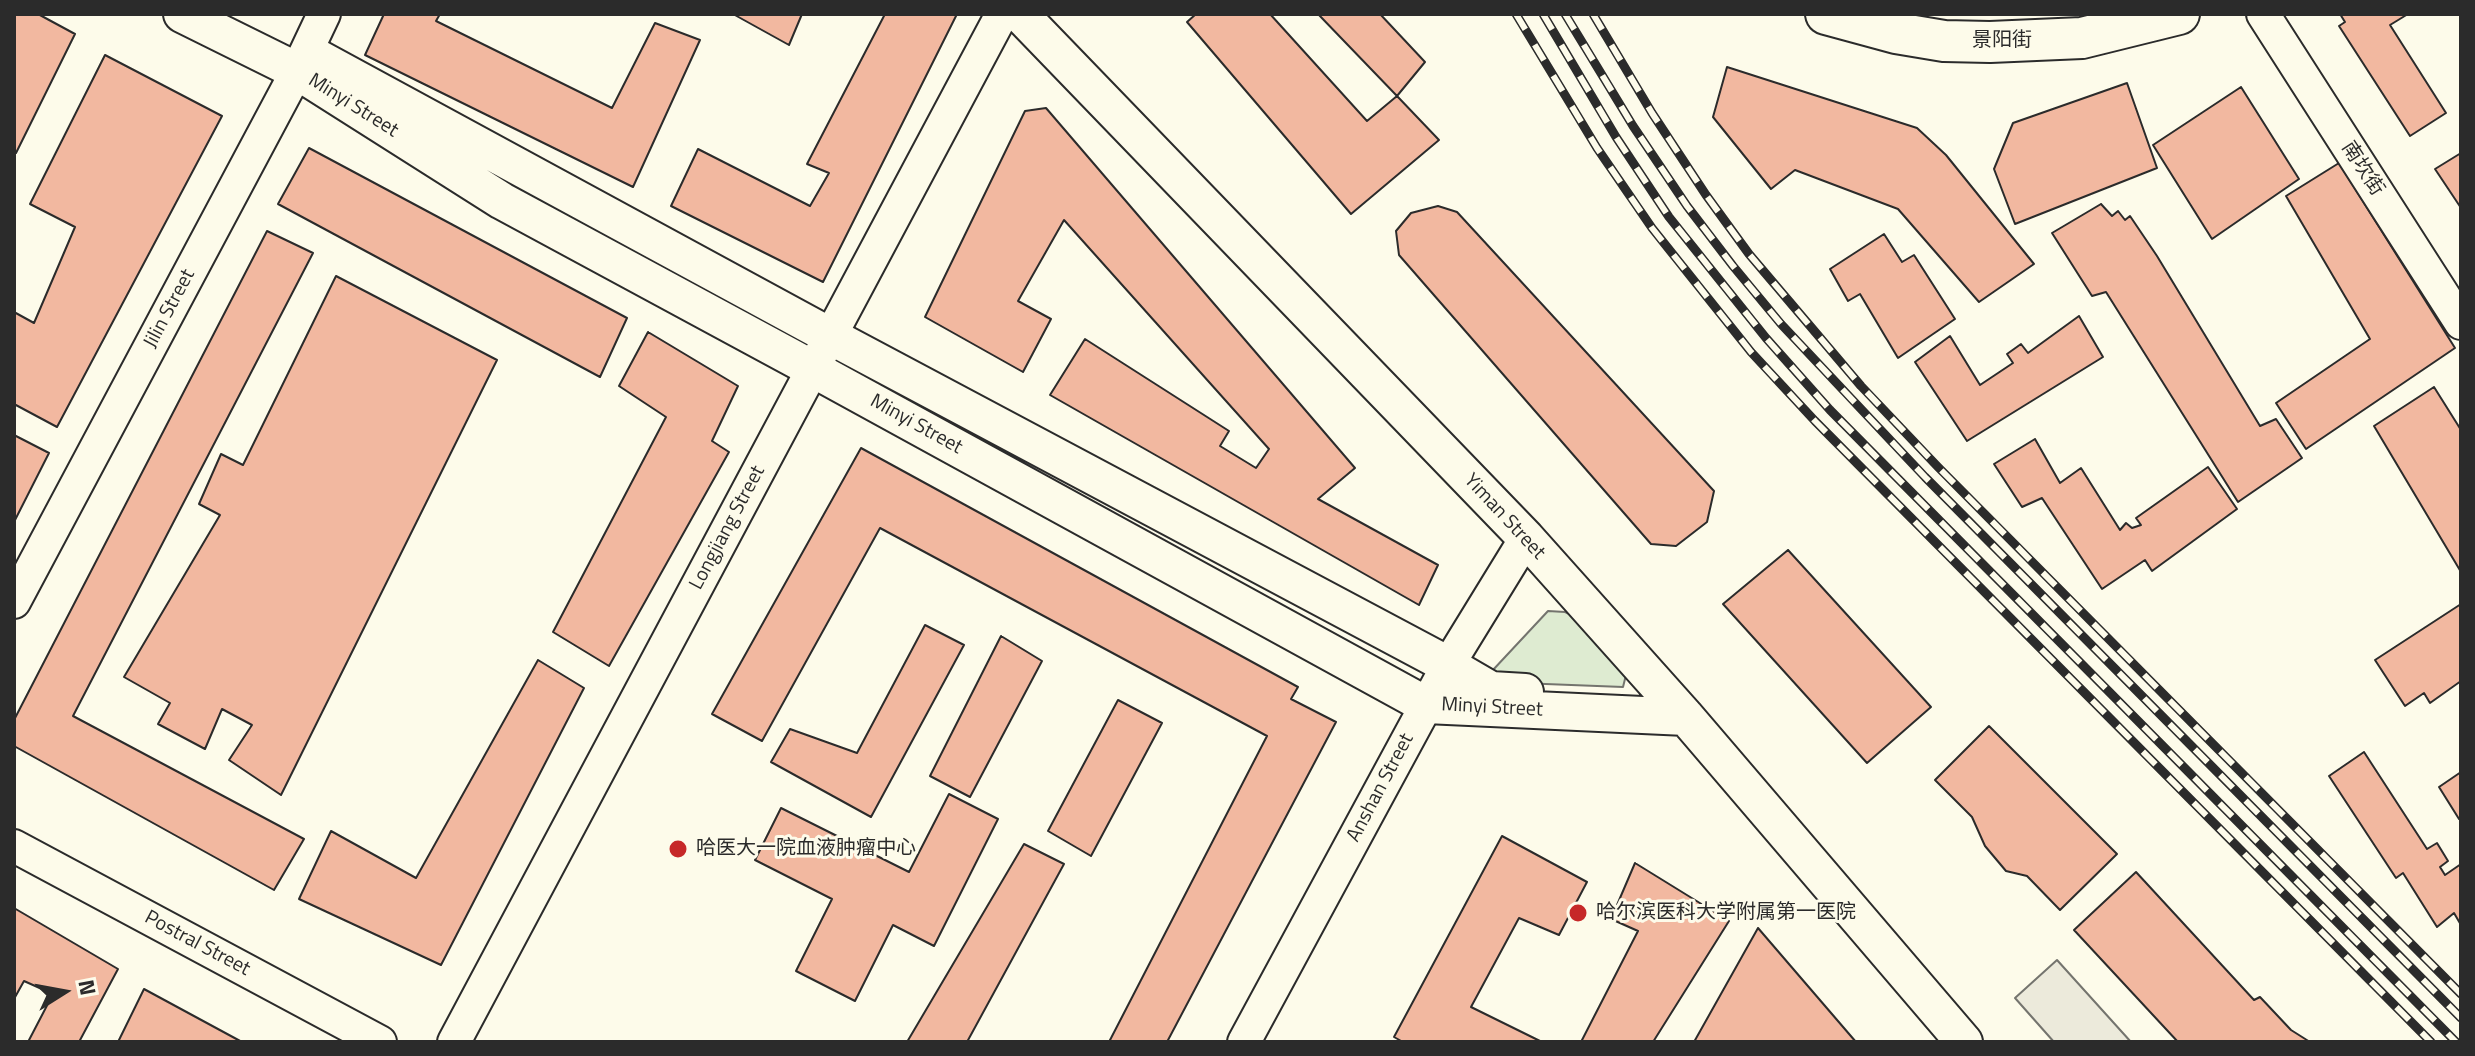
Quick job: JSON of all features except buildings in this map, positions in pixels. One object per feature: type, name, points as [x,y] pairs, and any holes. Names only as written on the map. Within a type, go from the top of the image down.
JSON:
[{"type":"main road","name":"Minyi Street","points":[[182,14],[301,61],[830,336],[1491,690],[1678,708]]},
{"type":"main road","name":"Minyi Street","points":[[237,14],[502,201],[1426,705],[1678,708]]},
{"type":"main road","name":"Yiman Street","points":[[1020,14],[1526,538],[1678,708],[1964,1042]]},
{"type":"main road","name":"景阳街","points":[[1826,14],[1896,33],[1944,41],[1990,42],[2082,38],[2179,14]]},
{"type":"street","name":"Jilin Street","points":[[14,602],[324,14]]},
{"type":"street","name":"Longjiang Street","points":[[454,1042],[1002,14]]},
{"type":"street","name":"南坎街","points":[[2263,14],[2461,323]]},
{"type":"street","name":"Anshan Street","points":[[1244,1042],[1448,665],[1526,538]]},
{"type":"street","name":"Postral Street","points":[[14,846],[380,1042]]},
{"type":"green space","points":[[1548,611],[1565,612],[1578,618],[1627,671],[1623,687],[1494,682],[1492,671]]},
{"type":"shaded area","points":[[2057,960],[2131,1042],[2054,1042],[2015,998]]},
{"type":"railway","points":[[1516,14],[1597,148],[1652,228],[1751,352],[1815,421],[2431,1042]]},
{"type":"railway","points":[[1543,14],[1616,137],[1669,217],[1766,338],[1830,410],[2456,1042]]},
{"type":"railway","points":[[1565,14],[1633,126],[1687,206],[1781,324],[1925,477],[2461,1018]]},
{"type":"railway","points":[[1593,14],[1706,195],[1749,254],[1861,386],[2461,994]]},
{"type":"place","name":"哈医大一院血液肿瘤中心","points":[[678,849]]},
{"type":"place","name":"哈尔滨医科大学附属第一医院","points":[[1578,913]]}]
